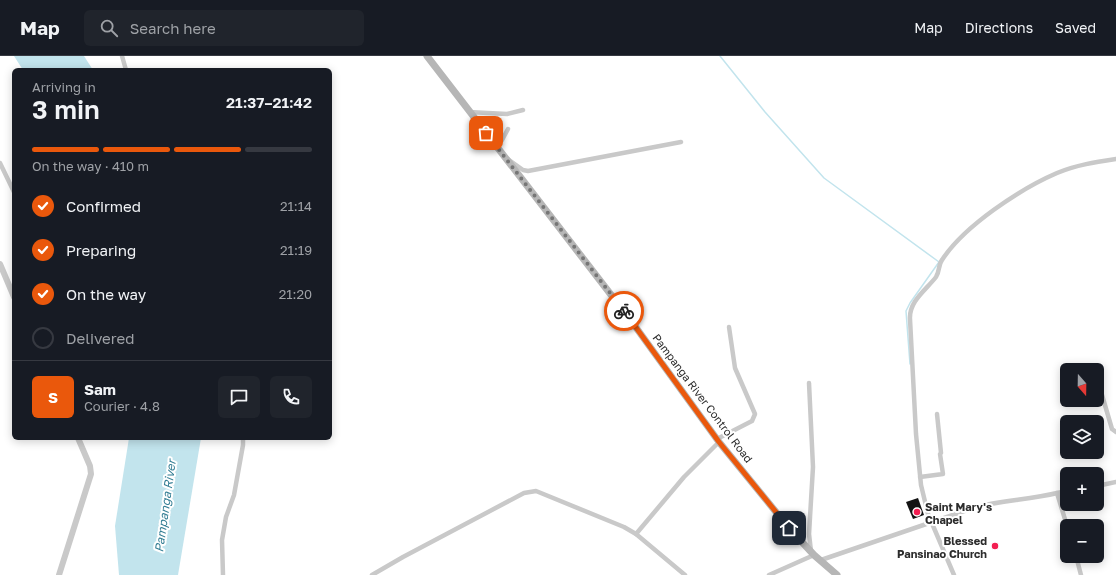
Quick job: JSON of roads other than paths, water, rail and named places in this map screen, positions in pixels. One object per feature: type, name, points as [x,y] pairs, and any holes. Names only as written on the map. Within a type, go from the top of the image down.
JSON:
[{"type":"main road","name":"Pampanga River Control Road","points":[[427,56],[500,153],[632,322],[718,440],[789,528],[813,554],[837,575]]},
{"type":"street","points":[[122,56],[125,68]]},
{"type":"street","points":[[469,112],[507,114],[523,110]]},
{"type":"street","points":[[486,133],[502,140],[508,129]]},
{"type":"street","points":[[500,153],[523,170],[528,171],[681,142]]},
{"type":"street","points":[[954,575],[926,506],[920,477],[910,308],[936,276],[942,260],[952,248],[972,227],[1002,203],[1057,173],[1078,166],[1116,159]]},
{"type":"street","points":[[0,163],[12,188]]},
{"type":"street","points":[[0,264],[12,292]]},
{"type":"street","points":[[636,534],[684,477],[718,440],[752,421],[755,414],[735,368],[729,327]]},
{"type":"street","points":[[771,575],[813,554],[810,534],[813,467],[809,383]]},
{"type":"street","points":[[1104,402],[1112,429],[1116,432]]},
{"type":"street","points":[[920,477],[943,474],[937,414]]},
{"type":"street","points":[[58,575],[91,474],[90,466],[79,440]]},
{"type":"street","points":[[223,575],[222,540],[226,517],[234,495],[244,445],[243,440]]},
{"type":"street","points":[[1104,485],[1116,482]]},
{"type":"street","points":[[372,575],[403,556],[529,491],[543,492],[624,527],[636,534],[685,575]]},
{"type":"street","points":[[821,560],[985,504],[1024,500],[1060,492]]},
{"type":"street","points":[[1057,493],[1065,519]]},
{"type":"street","points":[[1078,563],[1081,575]]},
{"type":"water","points":[[14,56],[84,56],[92,68],[22,68]]},
{"type":"water","name":"Pampanga River","points":[[129,440],[201,440],[178,575],[119,575],[115,526]]},
{"type":"waterway","points":[[720,56],[765,112],[824,178],[939,262],[906,311],[910,364]]},
{"type":"place","name":"Saint Mary's Chapel","points":[[917,512]]},
{"type":"place","name":"Blessed Pansinao Church","points":[[995,546]]}]
